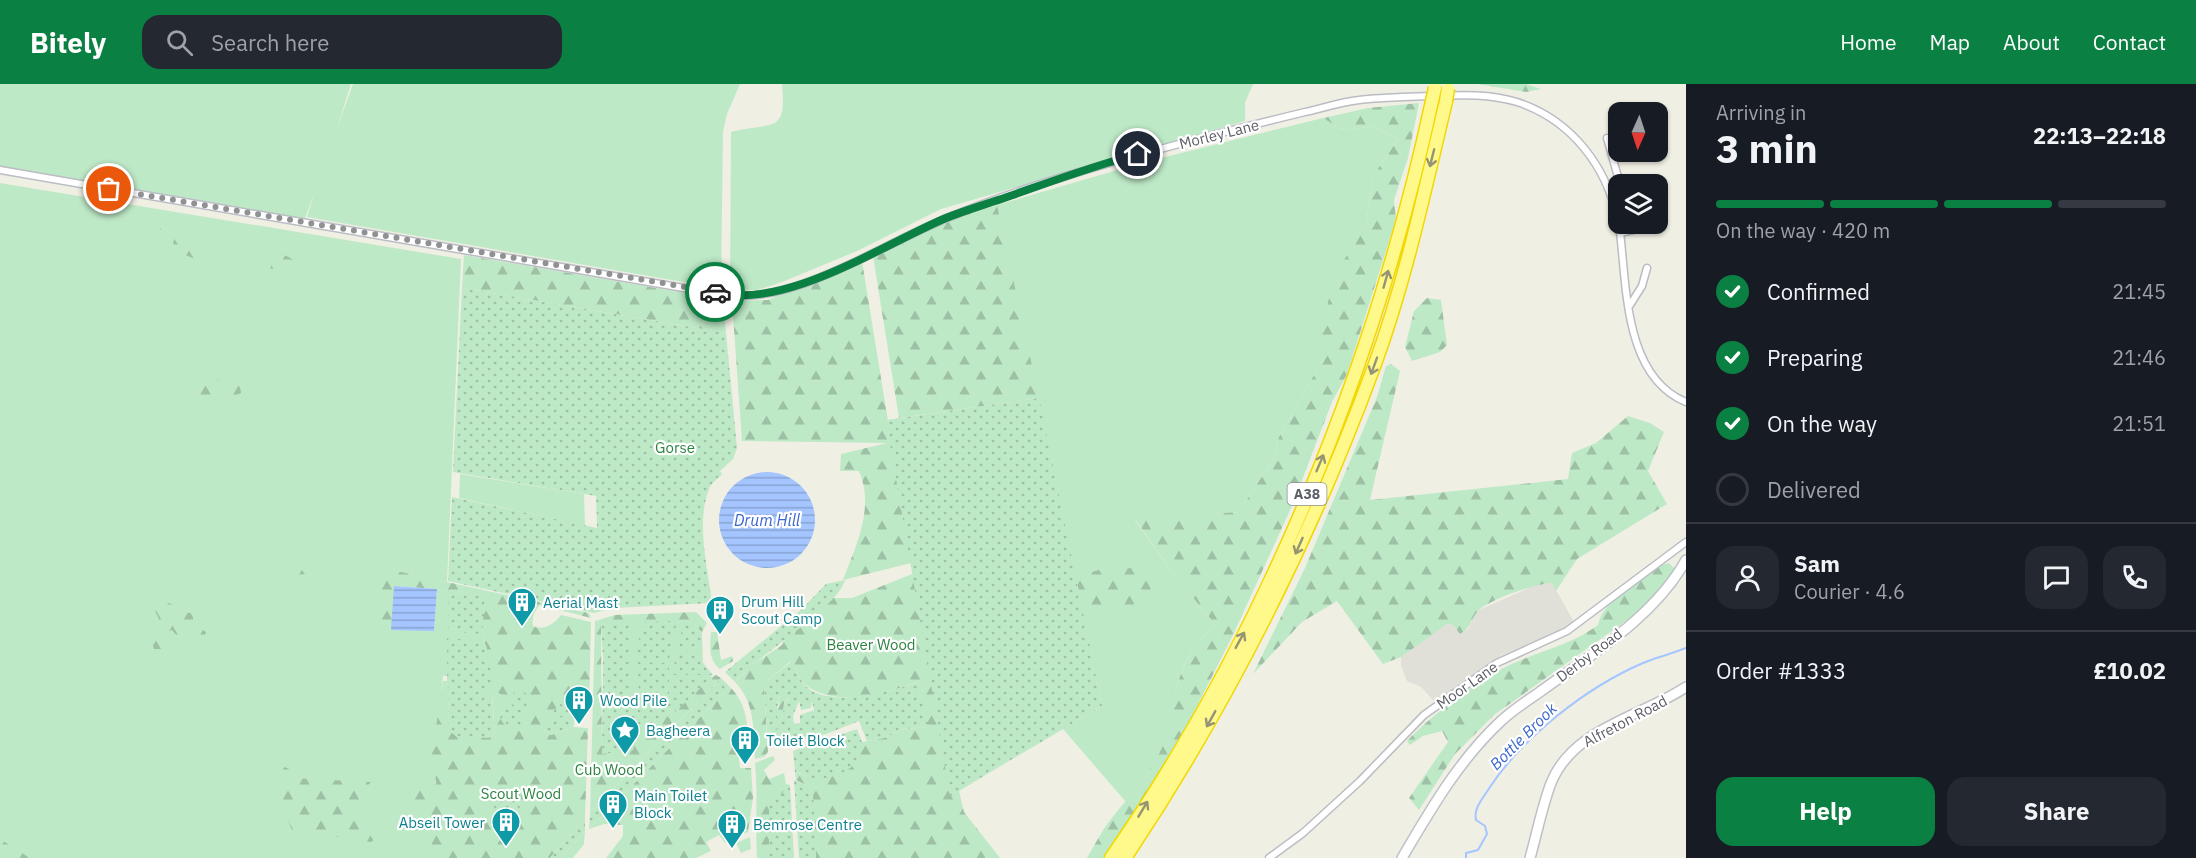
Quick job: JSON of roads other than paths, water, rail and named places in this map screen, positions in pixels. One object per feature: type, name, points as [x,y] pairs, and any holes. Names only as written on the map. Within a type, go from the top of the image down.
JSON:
[{"type":"highway","name":"A38","points":[[1125,858],[1174,783],[1251,647],[1278,595],[1346,437],[1376,363],[1403,277],[1449,86]]},
{"type":"highway","name":"A38","points":[[1111,858],[1198,717],[1257,609],[1325,453],[1359,363],[1384,286],[1434,91]]},
{"type":"main road","name":"Derby Road","points":[[1402,858],[1444,788],[1478,744],[1502,719],[1589,656],[1650,606],[1677,576],[1686,560]]},
{"type":"main road","name":"Alfreton Road","points":[[1530,858],[1552,782],[1566,757],[1589,738],[1686,687]]},
{"type":"street","name":"Morley Lane","points":[[0,170],[724,295],[757,296],[779,291],[829,272],[948,217],[1096,165],[1358,100],[1461,94],[1518,102],[1538,110],[1563,126],[1586,150],[1605,177],[1608,187]]},
{"type":"street","points":[[1607,138],[1617,174]]},
{"type":"street","name":"Morley Lane","points":[[1620,234],[1636,347],[1647,368],[1672,394],[1686,402]]},
{"type":"street","points":[[1630,305],[1642,286],[1647,268]]},
{"type":"street","name":"Moor Lane","points":[[1269,858],[1303,833],[1360,781],[1424,715],[1497,663],[1567,631],[1686,542]]},
{"type":"water","name":"Drum Hill","points":[[767,472],[785,476],[801,486],[811,502],[815,520],[811,538],[801,554],[785,564],[767,568],[749,564],[733,554],[723,538],[719,520],[723,502],[733,486],[749,476]]},
{"type":"water","points":[[394,586],[437,589],[434,631],[391,630]]},
{"type":"waterway","name":"Bottle Brook","points":[[1466,858],[1466,853],[1478,850],[1487,834],[1485,826],[1476,820],[1475,816],[1480,803],[1504,768],[1538,732],[1600,685],[1648,661],[1686,648]]},
{"type":"place","name":"Aerial Mast","points":[[522,628]]},
{"type":"place","name":"Drum Hill Scout Camp","points":[[720,636]]},
{"type":"place","name":"Wood Pile","points":[[579,726]]},
{"type":"place","name":"Bagheera","points":[[625,756]]},
{"type":"place","name":"Toilet Block","points":[[745,766]]},
{"type":"place","name":"Main Toilet Block","points":[[613,830]]},
{"type":"place","name":"Abseil Tower","points":[[506,848]]},
{"type":"place","name":"Bemrose Centre","points":[[732,850]]},
{"type":"park label","name":"Gorse","points":[[675,447]]},
{"type":"park label","name":"Beaver Wood","points":[[871,644]]},
{"type":"park label","name":"Cub Wood","points":[[609,769]]},
{"type":"park label","name":"Scout Wood","points":[[521,793]]}]
